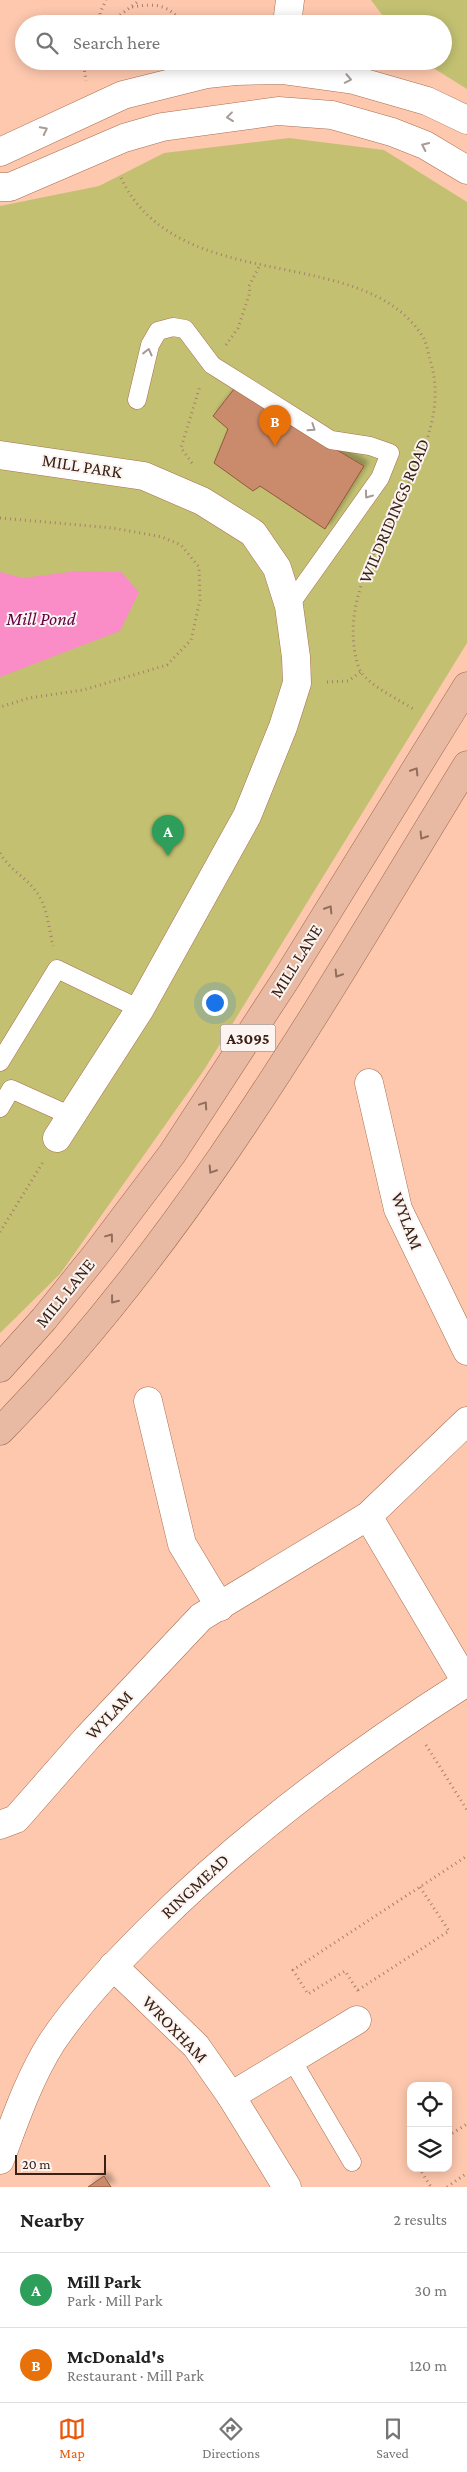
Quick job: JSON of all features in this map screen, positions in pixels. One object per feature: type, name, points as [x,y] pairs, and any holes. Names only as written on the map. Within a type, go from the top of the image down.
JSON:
[{"type":"main road","name":"MILL LANE","points":[[0,1368],[44,1319],[92,1260],[172,1154],[277,993],[467,686]]},
{"type":"main road","name":"A3095","points":[[0,1431],[80,1344],[202,1185],[278,1069],[467,765]]},
{"type":"street","points":[[288,15],[290,0]]},
{"type":"street","points":[[0,152],[123,95],[207,74],[241,70]]},
{"type":"street","points":[[278,111],[282,70]]},
{"type":"street","points":[[304,70],[390,88],[427,101],[467,120]]},
{"type":"street","points":[[0,187],[10,188],[124,138],[162,127],[278,111],[332,115],[392,132],[425,146],[467,170]]},
{"type":"street","name":"MILL PARK","points":[[0,454],[144,476],[202,501],[253,533],[278,568],[289,606],[296,657],[298,683],[283,727],[247,816],[140,1009],[64,1127]]},
{"type":"street","name":"WYLAM","points":[[369,1083],[398,1209],[467,1351]]},
{"type":"street","points":[[148,1401],[182,1544],[220,1607]]},
{"type":"street","name":"WYLAM","points":[[0,1825],[16,1819],[87,1738],[201,1617],[368,1516],[467,1421]]},
{"type":"street","points":[[368,1516],[467,1682]]},
{"type":"street","name":"RINGMEAD","points":[[0,2160],[21,2104],[52,2043],[112,1966],[222,1860],[333,1772],[409,1719],[467,1682]]},
{"type":"street","name":"WROXHAM","points":[[112,1966],[196,2046],[231,2096],[276,2183]]},
{"type":"street","points":[[231,2096],[357,2020]]},
{"type":"lane","points":[[137,400],[150,345],[158,331],[173,326],[185,329],[212,365],[331,440],[370,446],[390,452],[380,478],[289,606]]},
{"type":"lane","points":[[0,1062],[57,970],[140,1009]]},
{"type":"lane","points":[[0,1108],[12,1089],[64,1127]]},
{"type":"lane","points":[[292,2060],[352,2162]]},
{"type":"path","points":[[97,0],[103,4]]},
{"type":"path","points":[[102,15],[103,4],[106,0]]},
{"type":"path","points":[[121,15],[140,0]]},
{"type":"path","points":[[132,7],[155,4],[174,11],[177,15]]},
{"type":"path","points":[[84,70],[86,84]]},
{"type":"path","name":"WILDRIDINGS ROAD","points":[[121,178],[130,198],[169,231],[198,248],[260,265],[351,286],[391,305],[423,338],[434,370],[434,410],[425,444],[402,499],[369,562],[355,604],[352,632],[361,672]]},
{"type":"path","points":[[198,470],[180,448],[202,381],[238,328],[250,292],[249,286],[260,265]]},
{"type":"path","points":[[0,518],[113,528],[162,537],[181,545],[199,567],[200,600],[191,640],[167,665],[83,690],[29,698],[0,707]]},
{"type":"path","points":[[298,683],[348,681],[361,672],[370,681],[415,710]]},
{"type":"path","points":[[0,853],[7,865],[19,872],[37,891],[47,918],[57,970]]},
{"type":"path","points":[[0,1232],[64,1127]]},
{"type":"path","points":[[409,1719],[467,1810]]},
{"type":"path","points":[[357,2020],[358,1990],[345,1971],[308,1994],[293,1970],[467,1856]]},
{"type":"path","points":[[358,1990],[449,1931],[420,1887]]},
{"type":"path","points":[[452,2133],[467,2124]]},
{"type":"path","points":[[422,2172],[431,2187]]},
{"type":"path","points":[[446,2187],[467,2173]]},
{"type":"shaded area","points":[[371,0],[467,0],[467,89],[436,70],[452,70],[452,15],[382,15]]},
{"type":"shaded area","points":[[289,138],[384,150],[467,202],[467,643],[204,1070],[60,1274],[0,1333],[0,206],[99,186],[164,153]]},
{"type":"water","name":"Mill Pond","points":[[78,571],[121,572],[139,592],[120,631],[0,677],[0,572],[23,578]]},
{"type":"building","points":[[234,389],[364,466],[325,529],[260,486],[253,491],[214,463],[228,429],[213,416]]},
{"type":"building","points":[[104,2176],[111,2187],[88,2187]]},
{"type":"place","name":"McDonald's","points":[[275,446]]},
{"type":"place","name":"Mill Park","points":[[168,856]]}]
